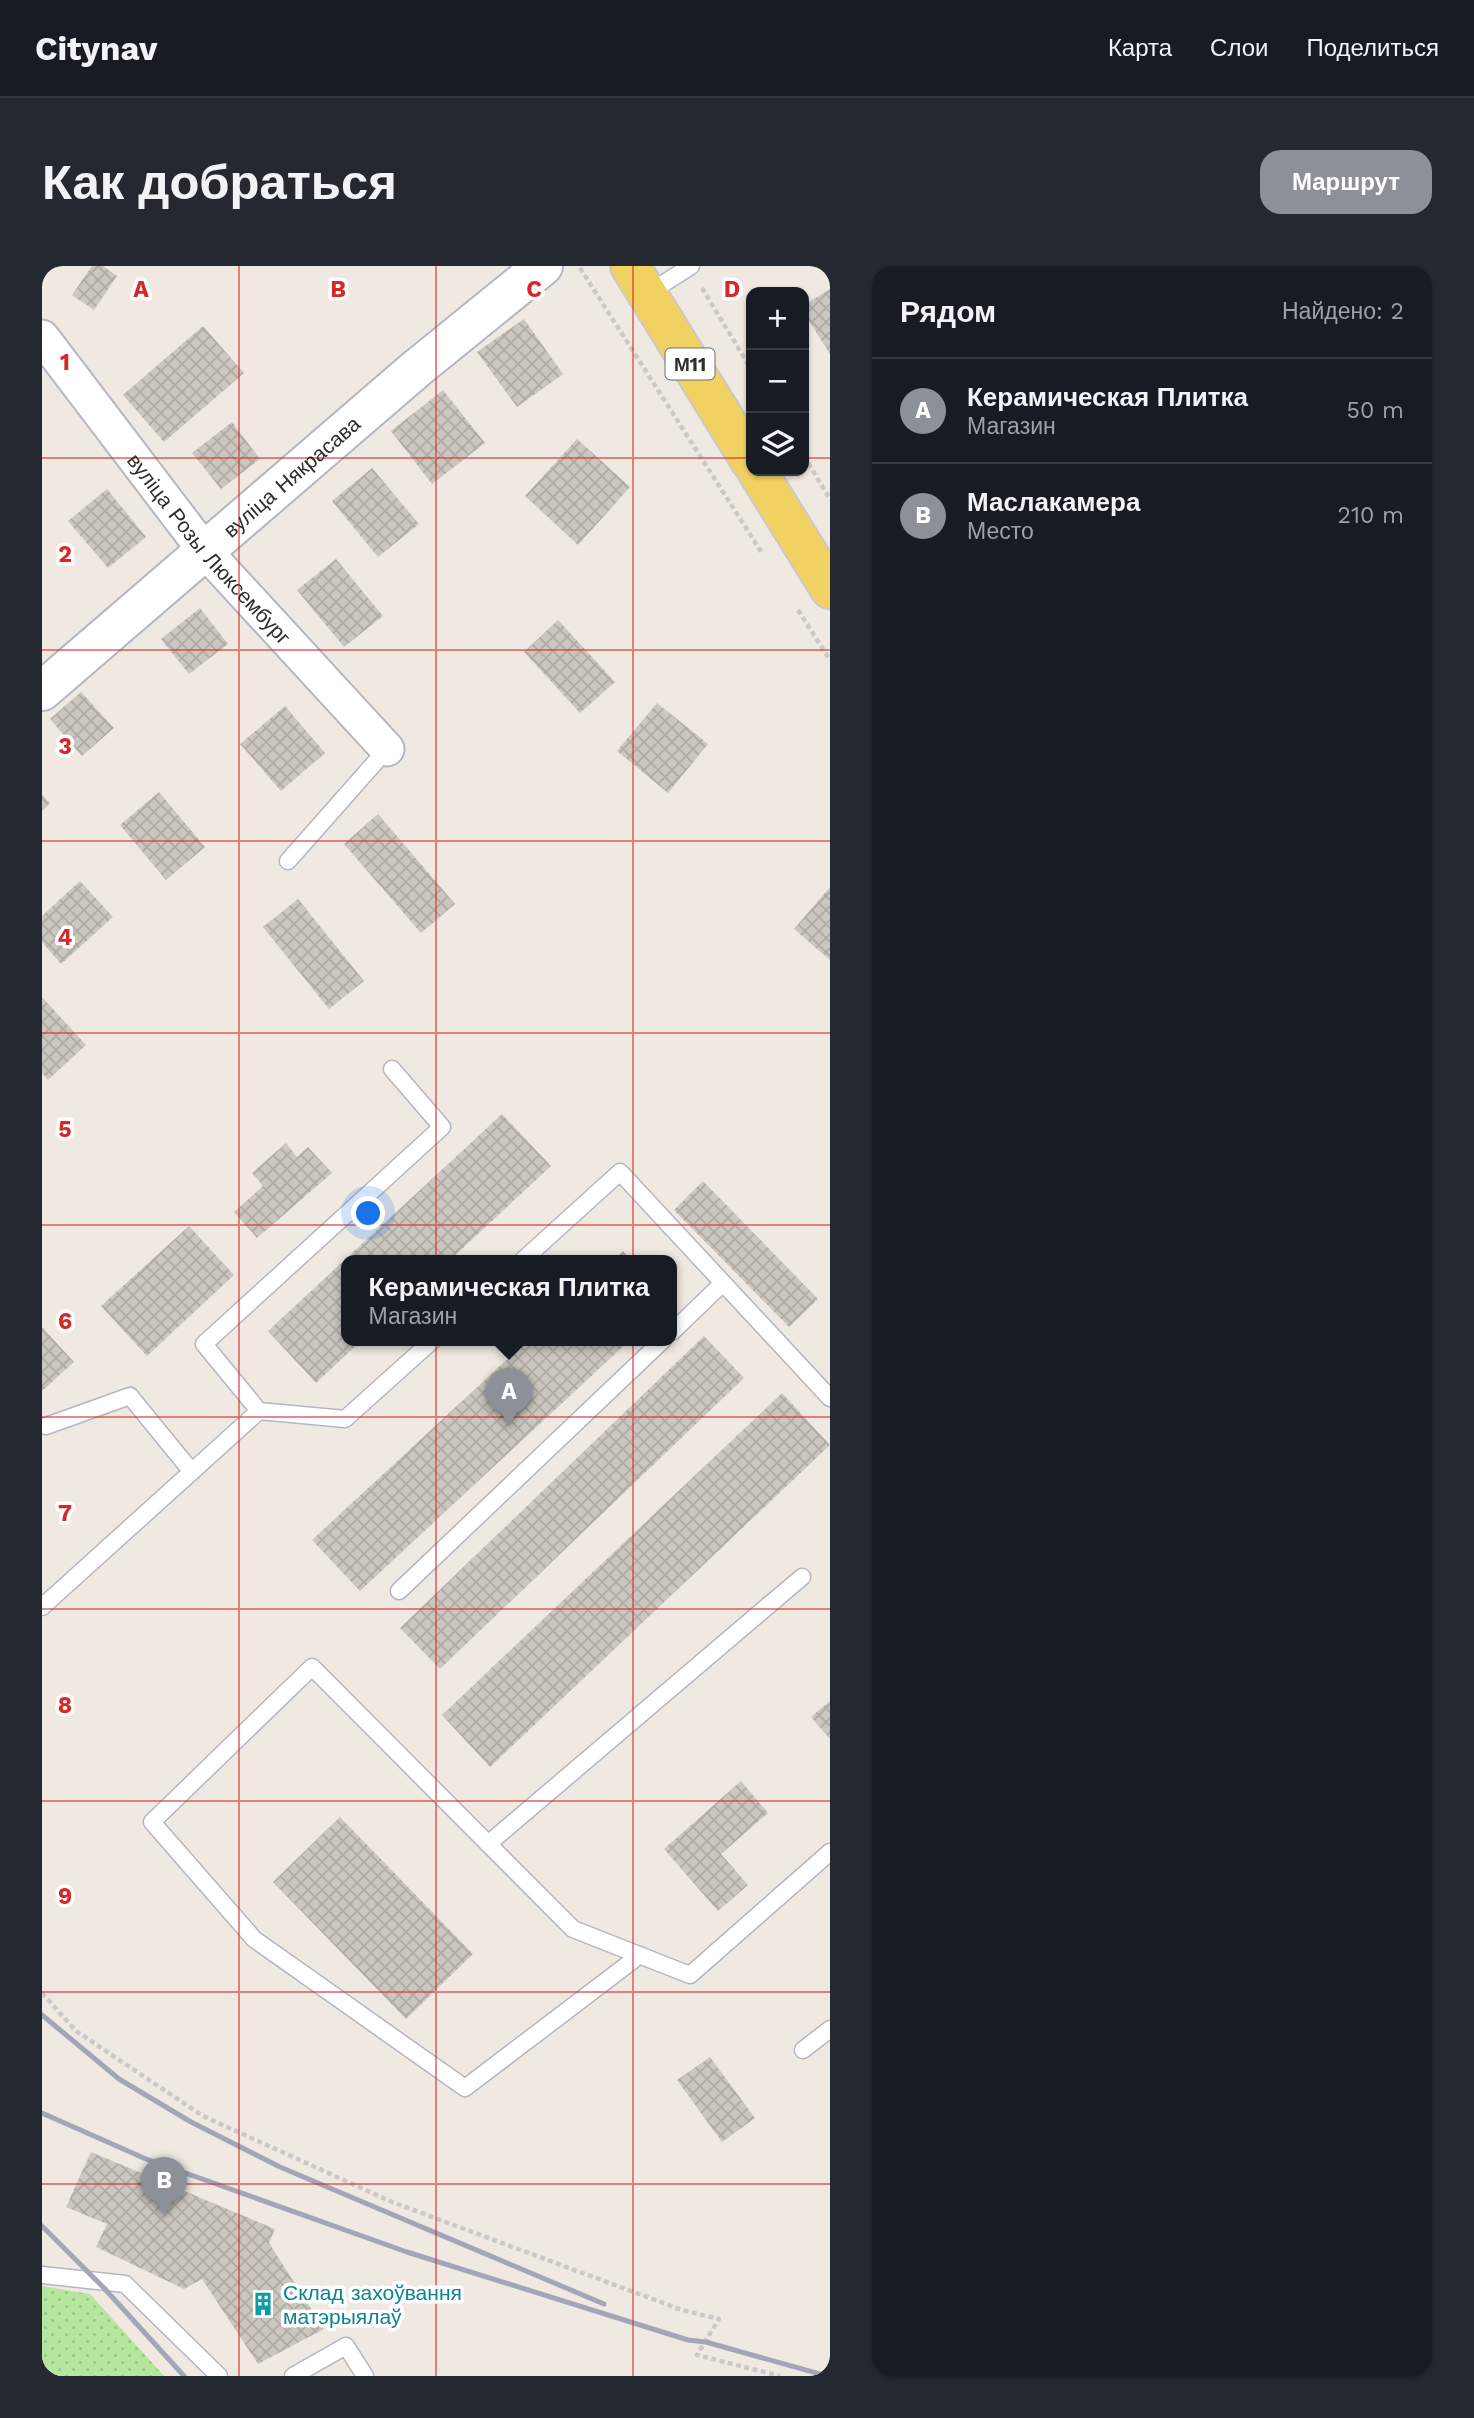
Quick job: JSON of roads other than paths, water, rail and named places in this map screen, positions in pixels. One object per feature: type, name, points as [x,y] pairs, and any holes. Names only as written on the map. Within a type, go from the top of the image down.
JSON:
[{"type":"main road","name":"вуліца Някрасава","points":[[42,691],[416,369],[543,266]]},
{"type":"main road","name":"М11","points":[[638,280],[746,454]]},
{"type":"main road","points":[[760,476],[830,589]]},
{"type":"street","name":"вуліца Розы Люксембург","points":[[42,337],[204,550],[387,749]]},
{"type":"lane","points":[[638,280],[690,267]]},
{"type":"lane","points":[[288,861],[387,749]]},
{"type":"lane","points":[[392,1069],[442,1127],[204,1344],[259,1411],[345,1419],[426,1346]]},
{"type":"lane","points":[[529,1255],[620,1172],[830,1398]]},
{"type":"lane","points":[[677,1327],[722,1284]]},
{"type":"lane","points":[[399,1591],[657,1346]]},
{"type":"lane","points":[[46,1426],[130,1396],[192,1472]]},
{"type":"lane","points":[[42,1607],[259,1411]]},
{"type":"lane","points":[[488,1844],[802,1577]]},
{"type":"lane","points":[[640,1955],[465,2088],[254,1939],[152,1822],[312,1667],[573,1929],[640,1955],[690,1975],[830,1852]]},
{"type":"lane","points":[[803,2050],[830,2029]]},
{"type":"lane","points":[[42,2275],[125,2284],[219,2376]]},
{"type":"lane","points":[[293,2376],[346,2346],[365,2376]]},
{"type":"railway","points":[[42,2015],[119,2079],[191,2122],[280,2167],[604,2304]]},
{"type":"railway","points":[[42,2113],[146,2159],[407,2252],[688,2340],[706,2342],[827,2376]]},
{"type":"railway","points":[[42,2226],[104,2288],[184,2376]]},
{"type":"place","name":"Керамическая Плитка","points":[[509,1426]]},
{"type":"place","name":"Маслакамера","points":[[164,2215]]},
{"type":"place","name":"Склад захоўвання матэрыялаў","points":[[263,2304]]}]
